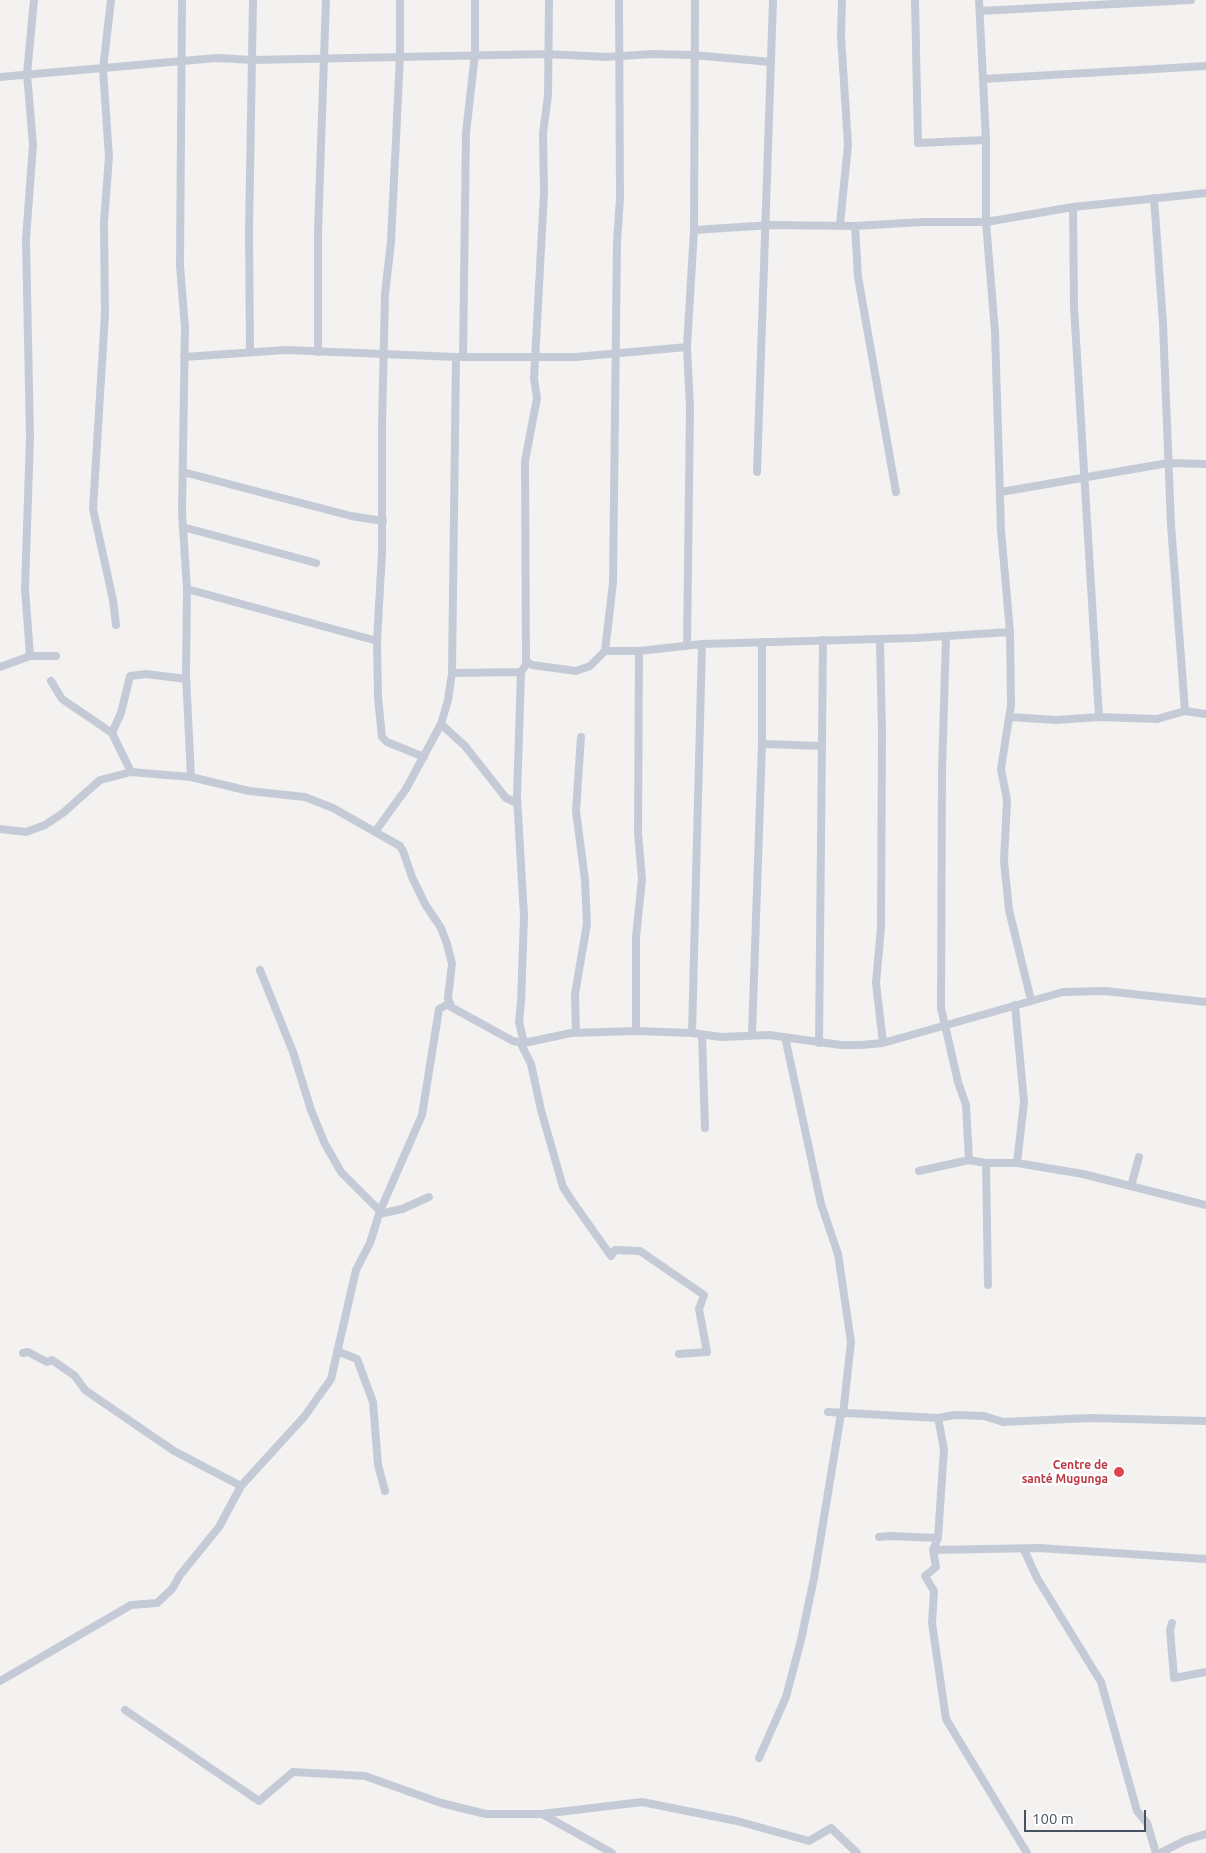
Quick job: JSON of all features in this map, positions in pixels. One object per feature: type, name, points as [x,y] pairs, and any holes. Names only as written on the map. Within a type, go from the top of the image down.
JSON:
[{"type":"street","points":[[30,656],[25,588],[30,438],[26,239],[33,145],[28,74],[34,0]]},
{"type":"street","points":[[112,0],[104,69],[109,157],[104,222],[105,314],[93,509],[113,600],[116,625]]},
{"type":"street","points":[[182,0],[180,265],[184,357],[183,527],[187,589],[186,679],[191,777]]},
{"type":"street","points":[[250,351],[249,232],[254,0]]},
{"type":"street","points":[[318,352],[318,232],[326,0]]},
{"type":"street","points":[[400,0],[400,56],[391,242],[385,294],[382,425],[383,521],[378,641],[378,697],[382,737],[387,742],[424,757]]},
{"type":"street","points":[[375,832],[406,789],[441,724],[452,673],[466,133],[475,54],[475,0]]},
{"type":"street","points":[[548,0],[548,96],[543,133],[544,193],[534,378],[537,398],[525,462],[528,663],[521,672],[517,803],[524,916],[522,1003],[519,1022],[522,1043],[532,1064],[541,1110],[563,1187],[570,1198],[611,1256],[615,1250],[640,1251],[704,1295],[699,1309],[707,1352],[679,1354]]},
{"type":"street","points":[[528,663],[576,671],[590,666],[605,651],[613,583],[620,0]]},
{"type":"street","points":[[688,646],[690,407],[687,347],[694,230],[695,0]]},
{"type":"street","points":[[757,472],[773,0]]},
{"type":"street","points":[[840,224],[848,145],[841,36],[842,0]]},
{"type":"street","points":[[915,0],[918,143],[986,140]]},
{"type":"street","points":[[979,0],[986,140],[986,222],[998,380],[1001,530],[1012,670],[1009,717],[1002,769],[1007,800],[1004,861],[1008,910],[1031,1000]]},
{"type":"street","points":[[980,11],[1191,0]]},
{"type":"street","points":[[0,77],[28,74],[30,76],[218,58],[252,60],[475,54],[547,54],[606,57],[620,54],[694,54],[771,62]]},
{"type":"street","points":[[983,79],[1206,66]]},
{"type":"street","points":[[694,230],[764,225],[840,224],[855,226],[923,222],[986,222],[1073,207],[1206,193]]},
{"type":"street","points":[[1154,198],[1163,324],[1168,463],[1185,711]]},
{"type":"street","points":[[1073,207],[1074,307],[1099,717]]},
{"type":"street","points":[[855,226],[858,277],[896,492]]},
{"type":"street","points":[[184,357],[250,351],[460,357],[535,355],[576,357],[687,347]]},
{"type":"street","points":[[1001,492],[1168,463],[1206,464]]},
{"type":"street","points":[[183,472],[350,516],[383,521]]},
{"type":"street","points":[[183,527],[316,563]]},
{"type":"street","points":[[187,589],[378,641]]},
{"type":"street","points":[[605,651],[639,651],[702,644],[946,637],[1010,632]]},
{"type":"street","points":[[946,637],[942,772],[941,1008],[958,1082],[966,1104],[969,1160]]},
{"type":"street","points":[[880,639],[882,734],[881,927],[876,983],[883,1043]]},
{"type":"street","points":[[819,1042],[823,640]]},
{"type":"street","points":[[752,1035],[762,744],[762,642]]},
{"type":"street","points":[[692,1033],[702,644]]},
{"type":"street","points":[[636,1031],[636,937],[642,879],[638,833],[639,651]]},
{"type":"street","points":[[0,667],[30,656],[56,656]]},
{"type":"street","points":[[452,673],[521,672]]},
{"type":"street","points":[[112,732],[121,713],[130,676],[146,674],[186,679]]},
{"type":"street","points":[[52,681],[62,699],[112,732],[131,772]]},
{"type":"street","points":[[1009,717],[1056,720],[1099,717],[1157,719],[1185,711],[1206,714]]},
{"type":"street","points":[[441,724],[465,746],[506,798],[517,803]]},
{"type":"street","points":[[576,1032],[575,994],[587,924],[585,880],[576,811],[580,737]]},
{"type":"street","points":[[762,744],[822,746]]},
{"type":"street","points":[[0,829],[26,832],[45,825],[63,813],[100,780],[131,772],[191,777],[249,791],[305,797],[333,808],[400,846],[403,851],[425,904],[440,928],[452,964],[448,998],[451,1007],[513,1041],[522,1043],[576,1032],[636,1031],[692,1033],[721,1037],[752,1035],[785,1037],[860,1045],[883,1043],[1063,992],[1105,991],[1206,1002]]},
{"type":"street","points":[[260,970],[293,1052],[311,1110],[325,1144],[341,1172],[380,1212]]},
{"type":"street","points":[[0,1681],[132,1604],[157,1603],[172,1588],[180,1575],[219,1527],[241,1486],[304,1417],[332,1378],[356,1270],[370,1243],[380,1212],[422,1115],[439,1010],[450,1003]]},
{"type":"street","points":[[1015,1005],[1018,1049],[1024,1085],[1024,1119],[1017,1164]]},
{"type":"street","points":[[702,1035],[705,1128]]},
{"type":"street","points":[[759,1758],[786,1697],[801,1640],[814,1578],[842,1414],[851,1342],[838,1254],[821,1204],[785,1037]]},
{"type":"street","points":[[1131,1186],[1139,1157]]},
{"type":"street","points":[[919,1171],[969,1160],[986,1163],[1017,1164],[1083,1174],[1206,1206]]},
{"type":"street","points":[[986,1163],[988,1285]]},
{"type":"street","points":[[380,1212],[402,1209],[430,1196]]},
{"type":"street","points":[[337,1351],[357,1359],[373,1402],[378,1465],[385,1491]]},
{"type":"street","points":[[23,1352],[28,1352],[47,1362],[52,1360],[75,1376],[85,1390],[174,1452],[241,1486]]},
{"type":"street","points":[[828,1412],[938,1418],[955,1415],[984,1416],[1003,1422],[1090,1418],[1206,1421]]},
{"type":"street","points":[[938,1418],[944,1449],[938,1538],[933,1550],[936,1567],[925,1576],[934,1591],[932,1623],[946,1719],[1028,1853]]},
{"type":"street","points":[[879,1537],[938,1538]]},
{"type":"street","points":[[933,1550],[1024,1550],[1039,1548],[1206,1559]]},
{"type":"street","points":[[1024,1550],[1037,1578],[1101,1682],[1137,1811],[1147,1823],[1156,1853]]},
{"type":"street","points":[[1172,1623],[1170,1630],[1174,1678],[1206,1672]]},
{"type":"street","points":[[126,1710],[259,1801],[293,1772],[365,1776],[441,1803],[486,1814],[542,1814],[642,1802],[737,1821],[809,1841],[830,1828],[857,1853]]},
{"type":"street","points":[[542,1814],[612,1853]]},
{"type":"street","points":[[1160,1853],[1186,1840],[1206,1834]]},
{"type":"place","name":"Centre de santé Mugunga","points":[[1119,1472]]}]
